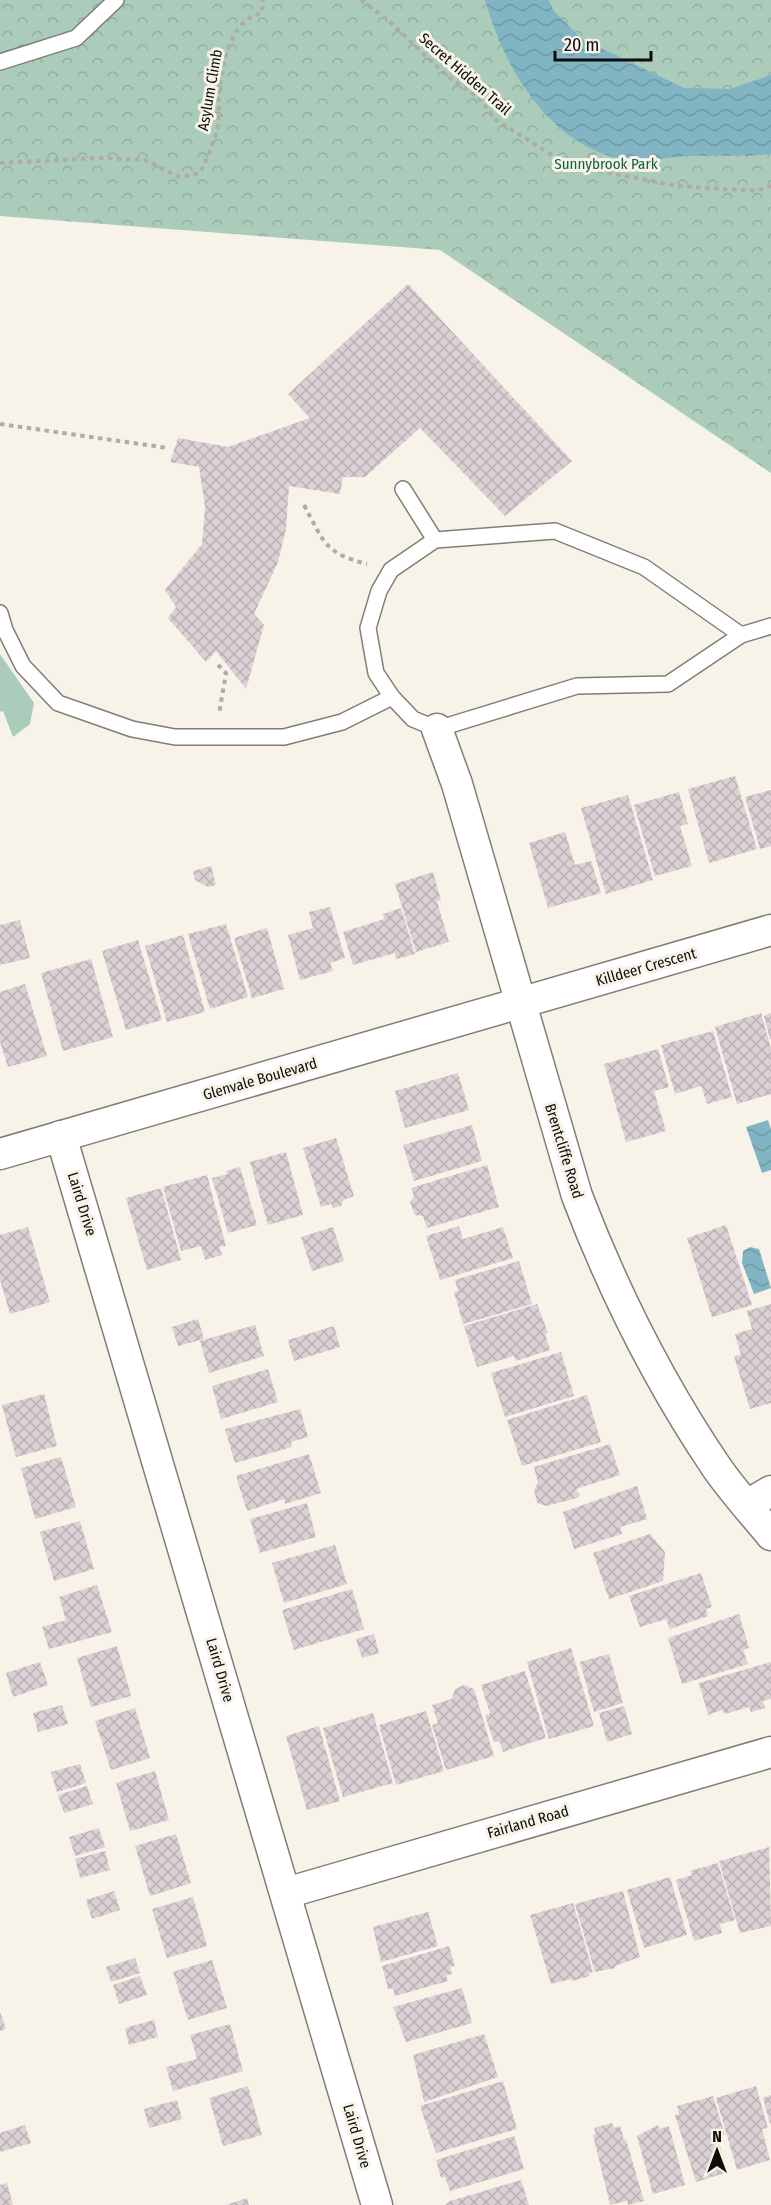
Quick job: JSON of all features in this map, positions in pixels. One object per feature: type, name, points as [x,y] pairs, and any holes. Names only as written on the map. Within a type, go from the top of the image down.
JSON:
[{"type":"street","name":"Brentcliffe Road","points":[[437,729],[457,784],[577,1196],[600,1255],[678,1404],[717,1468],[759,1498],[771,1535]]},
{"type":"street","name":"Killdeer Crescent","points":[[520,1004],[771,930]]},
{"type":"street","name":"Glenvale Boulevard","points":[[0,1154],[520,1004]]},
{"type":"street","name":"Laird Drive","points":[[61,1136],[377,2205]]},
{"type":"street","name":"Fairland Road","points":[[286,1893],[771,1752]]},
{"type":"lane","points":[[0,62],[76,38],[116,0]]},
{"type":"lane","points":[[403,489],[435,540]]},
{"type":"lane","points":[[741,635],[644,567],[555,531],[435,540],[391,570],[379,591],[368,628],[376,673],[392,697],[414,719],[437,729],[577,686],[668,684],[741,635],[771,626]]},
{"type":"lane","points":[[0,613],[5,630],[23,666],[58,703],[132,729],[175,737],[285,737],[342,722],[392,697]]},
{"type":"path","name":"Asylum Climb","points":[[0,163],[101,158],[145,160],[179,177],[200,173],[217,133],[219,92],[230,47],[239,25],[252,16],[262,13],[263,0]]},
{"type":"path","name":"Secret Hidden Trail","points":[[361,0],[388,20],[447,76],[479,99],[496,120],[555,157],[593,170],[678,186],[756,191],[771,186]]},
{"type":"path","points":[[0,424],[168,448]]},
{"type":"path","points":[[304,505],[328,549],[348,559],[391,570]]},
{"type":"path","points":[[215,738],[226,673],[218,665]]},
{"type":"green space","name":"Sunnybrook Park","points":[[0,0],[771,0],[771,473],[440,250],[0,216]]},
{"type":"green space","points":[[0,654],[34,703],[30,724],[13,737],[3,711],[0,712]]},
{"type":"water","points":[[485,0],[549,0],[553,10],[582,39],[684,88],[730,89],[771,75],[771,154],[681,156],[633,161],[598,152],[573,138],[552,121],[534,100],[504,52]]},
{"type":"water","points":[[768,1120],[771,1129],[771,1170],[762,1173],[746,1127]]},
{"type":"water","points":[[750,1247],[759,1249],[771,1288],[754,1294],[742,1263],[743,1251]]},
{"type":"building","points":[[408,284],[572,461],[505,516],[420,428],[365,477],[343,477],[340,494],[289,486],[286,529],[278,562],[254,614],[264,625],[246,689],[216,651],[206,662],[168,618],[176,607],[165,590],[202,544],[205,507],[199,467],[170,462],[178,438],[228,447],[310,418],[288,394]]},
{"type":"building","points":[[735,776],[757,849],[709,863],[688,789]]},
{"type":"building","points":[[771,790],[771,846],[760,849],[745,797]]},
{"type":"building","points":[[679,792],[688,824],[680,826],[692,866],[655,876],[634,805]]},
{"type":"building","points":[[628,795],[653,880],[606,894],[581,808]]},
{"type":"building","points":[[565,832],[575,865],[591,861],[601,893],[548,908],[529,843]]},
{"type":"building","points":[[211,866],[216,885],[208,887],[195,880],[193,871]]},
{"type":"building","points":[[433,872],[441,900],[437,901],[449,942],[416,952],[395,884]]},
{"type":"building","points":[[330,907],[345,958],[330,963],[333,971],[300,980],[288,935],[313,928],[309,912]]},
{"type":"building","points":[[401,908],[415,954],[396,959],[395,953],[353,965],[343,932],[384,919],[383,914]]},
{"type":"building","points":[[20,920],[30,958],[0,965],[0,925]]},
{"type":"building","points":[[226,924],[248,997],[210,1009],[188,934]]},
{"type":"building","points":[[267,928],[284,989],[252,998],[234,938]]},
{"type":"building","points":[[183,935],[205,1012],[167,1022],[145,946]]},
{"type":"building","points":[[138,940],[162,1020],[126,1030],[102,951]]},
{"type":"building","points":[[91,959],[113,1037],[63,1051],[41,973]]},
{"type":"building","points":[[25,984],[47,1056],[8,1067],[0,1042],[0,992]]},
{"type":"building","points":[[761,1013],[771,1049],[771,1094],[737,1104],[715,1027]]},
{"type":"building","points":[[771,1013],[771,1039],[770,1039],[764,1016]]},
{"type":"building","points":[[713,1031],[732,1097],[707,1104],[701,1086],[675,1094],[661,1045]]},
{"type":"building","points":[[658,1049],[669,1087],[654,1091],[666,1131],[626,1142],[604,1064]]},
{"type":"building","points":[[458,1073],[469,1110],[405,1128],[395,1091]]},
{"type":"building","points":[[472,1125],[482,1161],[414,1181],[403,1145]]},
{"type":"building","points":[[336,1138],[354,1196],[343,1200],[341,1206],[333,1208],[331,1204],[321,1207],[303,1148]]},
{"type":"building","points":[[286,1152],[303,1215],[268,1225],[250,1162]]},
{"type":"building","points":[[487,1165],[499,1207],[427,1228],[423,1216],[415,1215],[410,1202],[414,1196],[411,1188]]},
{"type":"building","points":[[240,1167],[257,1225],[228,1233],[212,1178],[228,1174],[226,1171]]},
{"type":"building","points":[[207,1175],[226,1246],[219,1247],[222,1255],[205,1260],[201,1246],[181,1251],[163,1187]]},
{"type":"building","points":[[161,1188],[181,1260],[147,1270],[126,1198]]},
{"type":"building","points":[[726,1225],[752,1305],[712,1317],[687,1238]]},
{"type":"building","points":[[459,1226],[463,1239],[503,1227],[513,1258],[440,1280],[426,1236]]},
{"type":"building","points":[[28,1227],[50,1302],[10,1314],[0,1280],[0,1235]]},
{"type":"building","points":[[333,1227],[344,1261],[312,1271],[301,1237]]},
{"type":"building","points":[[519,1261],[532,1304],[463,1324],[454,1292],[458,1291],[455,1280]]},
{"type":"building","points":[[537,1304],[548,1333],[545,1334],[550,1350],[516,1361],[514,1356],[477,1367],[464,1326]]},
{"type":"building","points":[[771,1304],[771,1403],[750,1409],[734,1356],[741,1355],[735,1334],[752,1329],[747,1311]]},
{"type":"building","points":[[198,1319],[204,1339],[178,1346],[172,1327]]},
{"type":"building","points":[[255,1325],[264,1356],[209,1373],[200,1341]]},
{"type":"building","points":[[334,1326],[340,1347],[294,1361],[288,1340]]},
{"type":"building","points":[[561,1352],[574,1396],[505,1417],[491,1373]]},
{"type":"building","points":[[268,1369],[278,1402],[221,1419],[212,1386]]},
{"type":"building","points":[[44,1394],[57,1446],[16,1457],[2,1405]]},
{"type":"building","points":[[587,1395],[601,1442],[522,1466],[507,1420]]},
{"type":"building","points":[[300,1409],[308,1437],[291,1442],[292,1447],[235,1463],[225,1429]]},
{"type":"building","points":[[610,1444],[620,1475],[576,1489],[580,1495],[577,1498],[546,1506],[537,1503],[534,1490],[538,1483],[534,1467]]},
{"type":"building","points":[[309,1454],[321,1493],[285,1504],[284,1499],[247,1511],[236,1476]]},
{"type":"building","points":[[61,1457],[76,1507],[35,1519],[21,1468]]},
{"type":"building","points":[[637,1486],[647,1519],[620,1527],[622,1534],[574,1549],[563,1512]]},
{"type":"building","points":[[307,1503],[316,1537],[260,1553],[250,1519]]},
{"type":"building","points":[[80,1521],[94,1569],[54,1581],[40,1532]]},
{"type":"building","points":[[650,1534],[665,1552],[663,1581],[609,1599],[593,1553]]},
{"type":"building","points":[[335,1545],[347,1584],[284,1603],[272,1563]]},
{"type":"building","points":[[701,1573],[712,1607],[706,1609],[708,1616],[670,1629],[666,1619],[640,1627],[629,1596]]},
{"type":"building","points":[[97,1585],[112,1632],[49,1649],[42,1627],[66,1620],[59,1597]]},
{"type":"building","points":[[352,1589],[364,1629],[294,1650],[282,1610]]},
{"type":"building","points":[[739,1614],[749,1648],[743,1650],[748,1664],[682,1684],[668,1638]]},
{"type":"building","points":[[374,1634],[379,1653],[362,1658],[356,1639]]},
{"type":"building","points":[[117,1646],[131,1696],[91,1707],[77,1658]]},
{"type":"building","points":[[571,1648],[594,1726],[549,1739],[527,1662]]},
{"type":"building","points":[[609,1654],[623,1703],[594,1712],[580,1662]]},
{"type":"building","points":[[40,1662],[48,1685],[13,1697],[6,1673]]},
{"type":"building","points":[[771,1662],[771,1699],[763,1701],[765,1708],[751,1712],[749,1707],[725,1714],[722,1710],[708,1715],[699,1683]]},
{"type":"building","points":[[525,1671],[546,1738],[503,1752],[500,1742],[494,1742],[485,1715],[490,1714],[481,1685]]},
{"type":"building","points":[[464,1685],[474,1689],[494,1756],[446,1770],[432,1725],[438,1723],[432,1705],[452,1699],[455,1689]]},
{"type":"building","points":[[62,1705],[68,1724],[38,1732],[33,1713]]},
{"type":"building","points":[[624,1706],[632,1734],[607,1742],[599,1713]]},
{"type":"building","points":[[135,1708],[150,1758],[111,1770],[95,1721]]},
{"type":"building","points":[[426,1711],[444,1771],[396,1785],[379,1725]]},
{"type":"building","points":[[373,1713],[393,1783],[343,1797],[323,1728]]},
{"type":"building","points":[[319,1726],[340,1801],[307,1810],[286,1736]]},
{"type":"building","points":[[80,1764],[86,1783],[57,1792],[51,1772]]},
{"type":"building","points":[[155,1771],[169,1820],[130,1831],[116,1783]]},
{"type":"building","points":[[87,1786],[93,1804],[64,1813],[58,1795]]},
{"type":"building","points":[[99,1828],[105,1847],[75,1856],[69,1837]]},
{"type":"building","points":[[176,1834],[191,1883],[150,1896],[135,1846]]},
{"type":"building","points":[[769,1847],[771,1926],[740,1933],[719,1861]]},
{"type":"building","points":[[105,1851],[110,1870],[80,1878],[75,1859]]},
{"type":"building","points":[[718,1863],[735,1920],[720,1924],[722,1933],[694,1941],[676,1880],[692,1875],[690,1871]]},
{"type":"building","points":[[670,1877],[687,1935],[644,1948],[627,1890]]},
{"type":"building","points":[[114,1891],[120,1910],[92,1919],[86,1900]]},
{"type":"building","points":[[623,1891],[640,1957],[615,1966],[615,1968],[595,1972],[575,1904]]},
{"type":"building","points":[[193,1897],[207,1946],[167,1958],[152,1909]]},
{"type":"building","points":[[573,1903],[593,1972],[589,1973],[590,1976],[551,1984],[530,1915]]},
{"type":"building","points":[[428,1912],[438,1946],[381,1962],[373,1927]]},
{"type":"building","points":[[449,1946],[455,1966],[450,1967],[452,1974],[446,1975],[448,1981],[395,1996],[393,1988],[388,1989],[382,1966]]},
{"type":"building","points":[[135,1958],[140,1973],[111,1982],[106,1967]]},
{"type":"building","points":[[212,1960],[227,2008],[188,2020],[173,1972]]},
{"type":"building","points":[[140,1976],[147,1995],[119,2004],[113,1985]]},
{"type":"building","points":[[462,1988],[472,2023],[406,2042],[393,2007]]},
{"type":"building","points":[[0,2012],[6,2029],[0,2031]]},
{"type":"building","points":[[154,2020],[158,2037],[129,2045],[125,2028]]},
{"type":"building","points":[[230,2024],[243,2071],[173,2091],[166,2067],[197,2059],[190,2035]]},
{"type":"building","points":[[484,2034],[498,2077],[424,2102],[413,2055]]},
{"type":"building","points":[[503,2081],[517,2129],[436,2153],[420,2106]]},
{"type":"building","points":[[248,2086],[262,2135],[223,2146],[209,2098]]},
{"type":"building","points":[[756,2086],[768,2128],[762,2129],[770,2160],[737,2170],[716,2098]]},
{"type":"building","points":[[771,2095],[771,2124],[770,2124],[763,2098]]},
{"type":"building","points":[[713,2096],[725,2135],[717,2137],[728,2172],[696,2182],[675,2115],[679,2114],[677,2106]]},
{"type":"building","points":[[177,2100],[182,2119],[149,2128],[144,2109]]},
{"type":"building","points":[[612,2123],[614,2128],[620,2126],[624,2140],[626,2139],[644,2201],[628,2205],[627,2201],[610,2205],[593,2135],[596,2134],[594,2128]]},
{"type":"building","points":[[25,2125],[31,2143],[0,2152],[0,2133]]},
{"type":"building","points":[[658,2125],[659,2129],[669,2126],[685,2185],[653,2194],[637,2136]]},
{"type":"building","points":[[514,2136],[524,2169],[450,2191],[445,2177],[441,2178],[436,2160]]},
{"type":"building","points":[[521,2180],[529,2205],[445,2205],[450,2201]]},
{"type":"building","points":[[7,2183],[13,2205],[0,2205],[0,2185]]},
{"type":"building","points":[[247,2198],[249,2205],[226,2205]]}]
